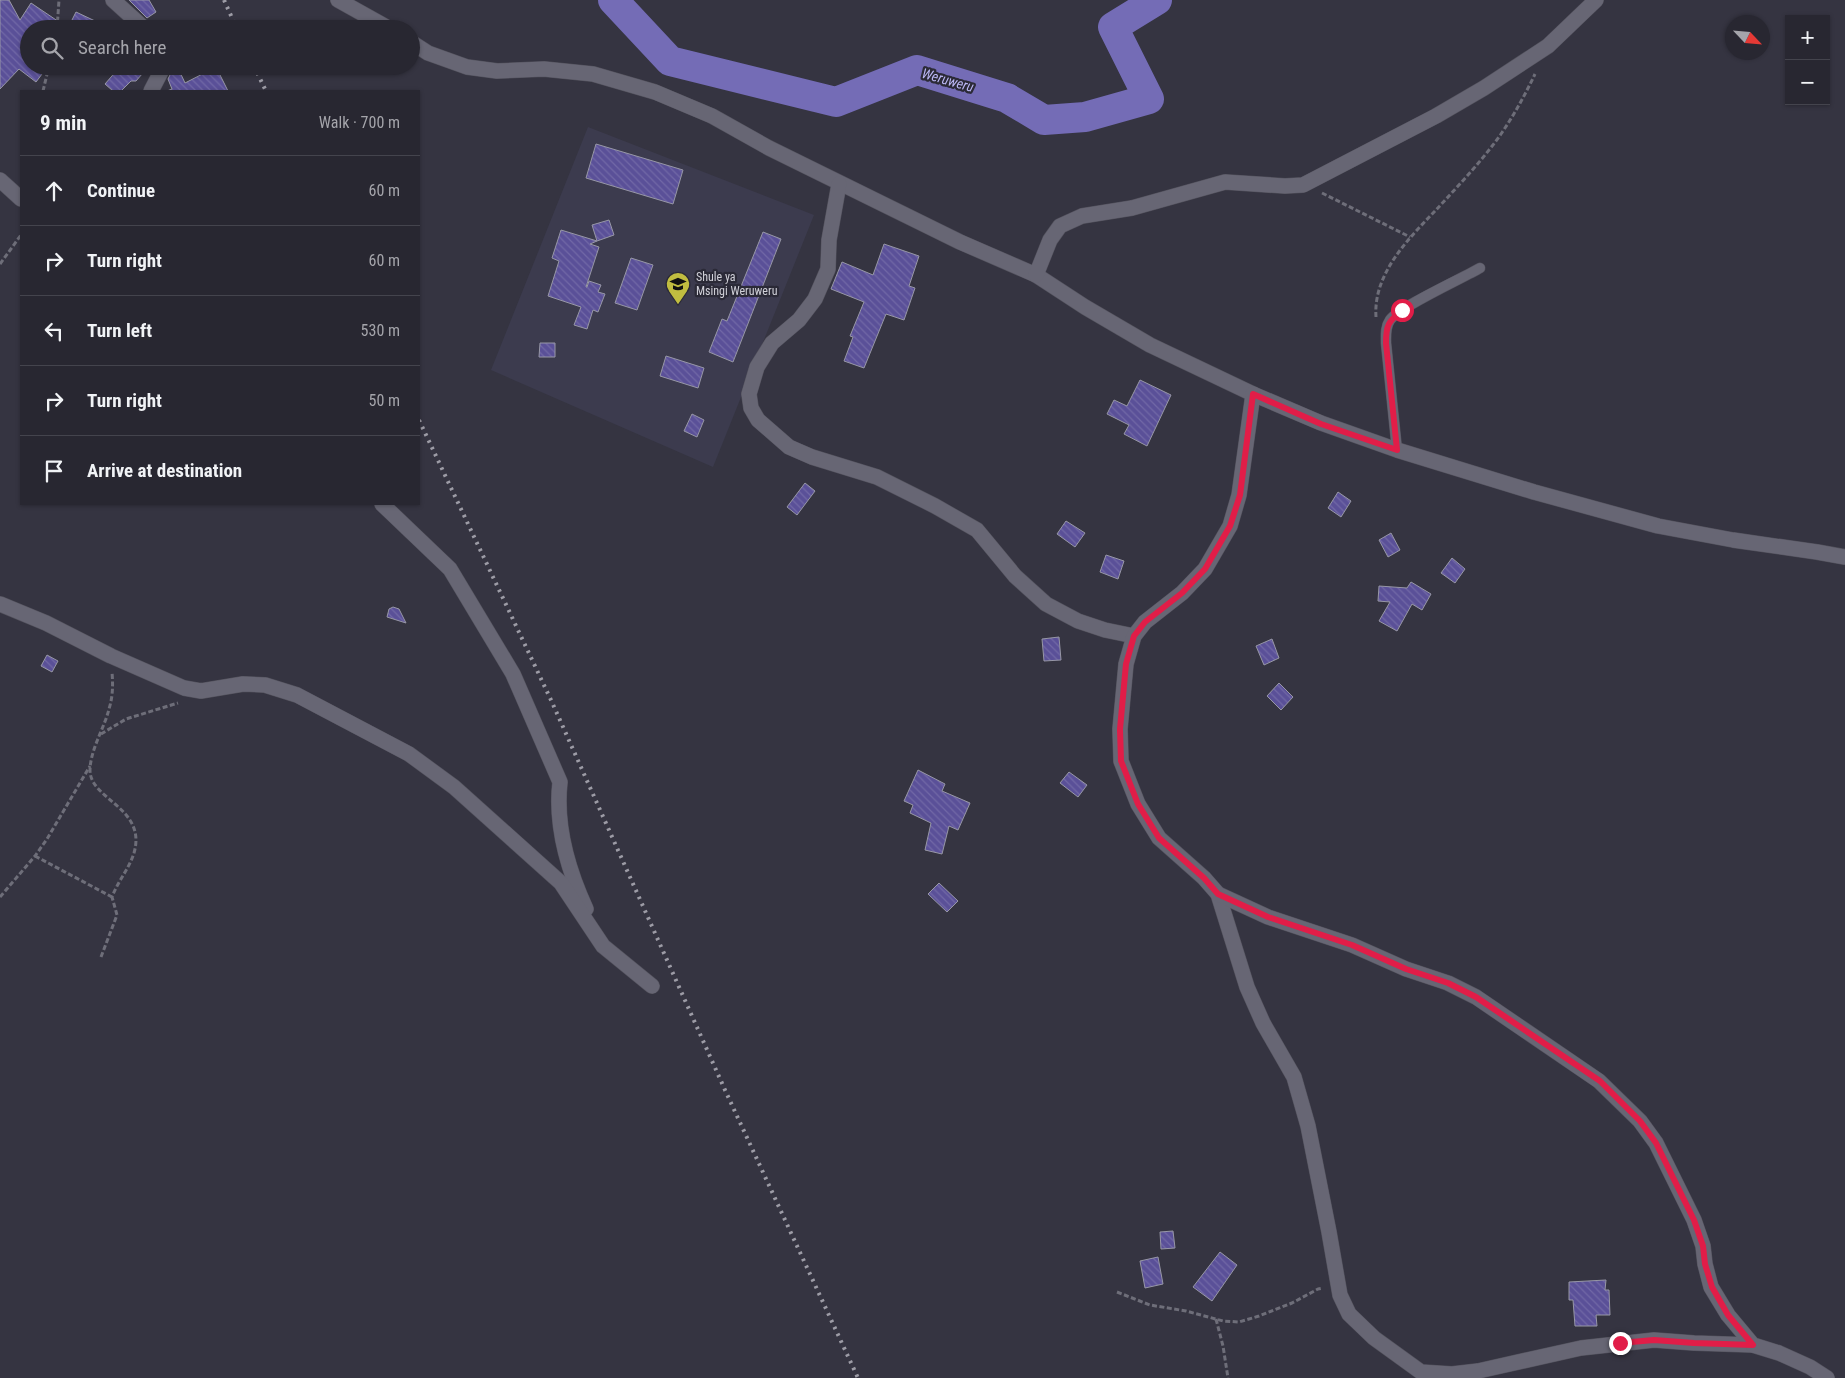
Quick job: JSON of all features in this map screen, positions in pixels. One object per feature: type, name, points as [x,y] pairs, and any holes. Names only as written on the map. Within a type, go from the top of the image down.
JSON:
[{"type":"street","points":[[113,0],[135,20]]},
{"type":"street","points":[[338,0],[374,20]]},
{"type":"street","points":[[1036,275],[1050,240],[1060,226],[1082,216],[1132,208],[1225,182],[1285,186],[1303,185],[1436,116],[1484,88],[1548,46],[1596,0]]},
{"type":"street","points":[[420,48],[428,53],[467,67],[497,71],[544,69],[593,74],[655,92],[712,116],[839,184],[960,242],[1036,275],[1085,307],[1150,344],[1253,394],[1321,424],[1397,450],[1534,492],[1658,526],[1733,540],[1845,557]]},
{"type":"street","points":[[152,90],[159,75]]},
{"type":"street","points":[[0,180],[20,198]]},
{"type":"street","points":[[839,184],[829,240],[828,269],[815,299],[799,320],[772,343],[757,368],[749,394],[751,408],[758,420],[789,447],[812,457],[877,477],[936,506],[977,530],[1015,576],[1046,604],[1078,621],[1105,630],[1134,636]]},
{"type":"street","points":[[1253,394],[1240,495],[1230,526],[1205,569],[1182,593],[1145,622],[1134,636],[1126,664],[1120,729],[1121,761],[1138,804],[1159,838],[1204,878],[1218,894],[1247,987],[1263,1023],[1294,1077],[1308,1126],[1340,1295],[1349,1314],[1374,1338],[1422,1372],[1478,1375],[1582,1348],[1654,1340],[1753,1345],[1779,1353],[1810,1367],[1827,1378]]},
{"type":"street","points":[[383,505],[450,570],[513,674],[560,782],[558,799],[561,829],[570,869],[584,906],[603,946]]},
{"type":"street","points":[[0,604],[46,623],[111,656],[184,688],[201,691],[242,684],[265,686],[297,695],[409,754],[454,787],[561,883],[603,946],[652,986]]},
{"type":"street","points":[[1218,894],[1268,917],[1352,945],[1406,969],[1448,983],[1476,997],[1600,1081],[1640,1121],[1656,1143],[1694,1220],[1703,1246],[1705,1264],[1712,1287],[1728,1315],[1753,1345]]},
{"type":"lane","points":[[1397,450],[1386,343],[1386,330],[1390,320],[1402,310],[1480,268]]},
{"type":"path","points":[[58,20],[59,0]]},
{"type":"path","points":[[1386,343],[1376,322],[1375,305],[1380,285],[1391,264],[1410,236],[1471,170],[1500,134],[1525,94],[1537,70]]},
{"type":"path","points":[[43,90],[47,75]]},
{"type":"path","points":[[1303,185],[1410,236]]},
{"type":"path","points":[[0,264],[20,237]]},
{"type":"path","points":[[0,897],[48,839],[90,766],[113,695],[111,656]]},
{"type":"path","points":[[100,734],[126,719],[185,700],[201,691]]},
{"type":"path","points":[[90,766],[90,777],[119,807],[136,830],[134,851],[127,871],[112,897]]},
{"type":"path","points":[[35,856],[112,897],[118,915],[100,958]]},
{"type":"path","points":[[1117,1292],[1150,1306],[1239,1322],[1292,1303],[1318,1289],[1328,1288],[1340,1295]]},
{"type":"path","points":[[1216,1319],[1228,1378]]},
{"type":"shaded area","points":[[588,127],[814,215],[713,467],[491,370]]},
{"type":"building","points":[[0,0],[9,0],[20,20],[20,70],[0,89]]},
{"type":"building","points":[[129,0],[149,0],[156,12],[147,18]]},
{"type":"building","points":[[31,3],[56,20],[20,20]]},
{"type":"building","points":[[76,12],[93,20],[72,20]]},
{"type":"building","points":[[27,75],[41,75],[36,82]]},
{"type":"building","points":[[113,75],[141,75],[136,81],[131,81],[122,90],[112,90],[105,84]]},
{"type":"building","points":[[170,75],[181,75],[185,83],[200,75],[220,75],[228,90],[170,90],[172,89],[168,79]]},
{"type":"building","points":[[596,144],[683,170],[673,204],[586,178]]},
{"type":"building","points":[[609,220],[614,235],[597,241],[592,225]]},
{"type":"building","points":[[561,230],[597,241],[590,244],[599,247],[586,287],[589,281],[601,285],[598,292],[605,294],[598,312],[593,310],[587,329],[574,325],[581,307],[548,296],[559,261],[552,258]]},
{"type":"building","points":[[763,232],[781,239],[733,362],[709,352],[722,319],[727,321]]},
{"type":"building","points":[[884,244],[919,256],[909,286],[915,288],[904,320],[886,314],[864,368],[844,361],[853,337],[850,336],[864,302],[831,289],[842,262],[873,275]]},
{"type":"building","points":[[631,258],[653,265],[637,310],[615,303]]},
{"type":"building","points":[[540,343],[555,343],[555,357],[539,357]]},
{"type":"building","points":[[666,356],[704,368],[698,388],[660,376]]},
{"type":"building","points":[[1140,380],[1171,395],[1147,446],[1124,434],[1129,425],[1107,414],[1114,400],[1127,406]]},
{"type":"building","points":[[692,414],[704,420],[697,437],[684,431]]},
{"type":"building","points":[[805,483],[815,491],[797,515],[787,507]]},
{"type":"building","points":[[1338,492],[1351,501],[1341,517],[1328,508]]},
{"type":"building","points":[[1066,521],[1085,533],[1075,547],[1057,534]]},
{"type":"building","points":[[1391,533],[1400,550],[1388,557],[1379,540]]},
{"type":"building","points":[[1106,555],[1124,561],[1118,579],[1100,572]]},
{"type":"building","points":[[1452,558],[1465,569],[1455,583],[1441,573]]},
{"type":"building","points":[[1411,582],[1431,594],[1422,610],[1412,604],[1397,631],[1379,621],[1390,602],[1378,601],[1379,586],[1407,588]]},
{"type":"building","points":[[393,607],[399,609],[406,623],[387,617],[389,609]]},
{"type":"building","points":[[1059,637],[1061,660],[1044,661],[1042,639]]},
{"type":"building","points":[[1272,639],[1279,658],[1264,665],[1256,646]]},
{"type":"building","points":[[47,655],[58,661],[52,672],[41,666]]},
{"type":"building","points":[[1279,683],[1293,697],[1281,710],[1267,696]]},
{"type":"building","points":[[918,770],[945,784],[942,791],[970,803],[958,830],[949,826],[942,854],[925,850],[931,823],[910,813],[913,805],[904,801]]},
{"type":"building","points":[[1069,772],[1087,785],[1078,797],[1060,783]]},
{"type":"building","points":[[939,883],[958,901],[947,912],[928,894]]},
{"type":"building","points":[[1173,1231],[1175,1248],[1161,1249],[1160,1232]]},
{"type":"building","points":[[1220,1252],[1237,1265],[1212,1301],[1193,1287]]},
{"type":"building","points":[[1158,1257],[1163,1284],[1145,1288],[1140,1261]]},
{"type":"building","points":[[1606,1280],[1605,1290],[1609,1290],[1610,1315],[1596,1315],[1597,1326],[1575,1326],[1573,1300],[1569,1300],[1569,1282]]},
{"type":"waterway","name":"Weruweru","points":[[613,0],[670,61],[836,102],[917,70],[1007,98],[1044,120],[1085,117],[1149,99],[1113,27],[1157,0]]},
{"type":"railway","points":[[224,0],[233,20]]},
{"type":"railway","points":[[258,75],[266,90]]},
{"type":"railway","points":[[420,422],[551,700],[725,1090],[858,1378]]},
{"type":"place","name":"Shule ya Msingi Weruweru","points":[[678,305]]},
{"type":"route","points":[[1402,310],[1390,320],[1386,330],[1397,450],[1321,424],[1253,394],[1240,495],[1230,526],[1205,569],[1182,593],[1145,622],[1134,636],[1126,664],[1120,729],[1121,761],[1138,804],[1159,838],[1204,878],[1218,894],[1268,917],[1352,945],[1406,969],[1448,983],[1476,997],[1600,1081],[1640,1121],[1656,1143],[1694,1220],[1703,1246],[1705,1264],[1712,1287],[1728,1315],[1753,1345],[1654,1340],[1620,1343]]}]
